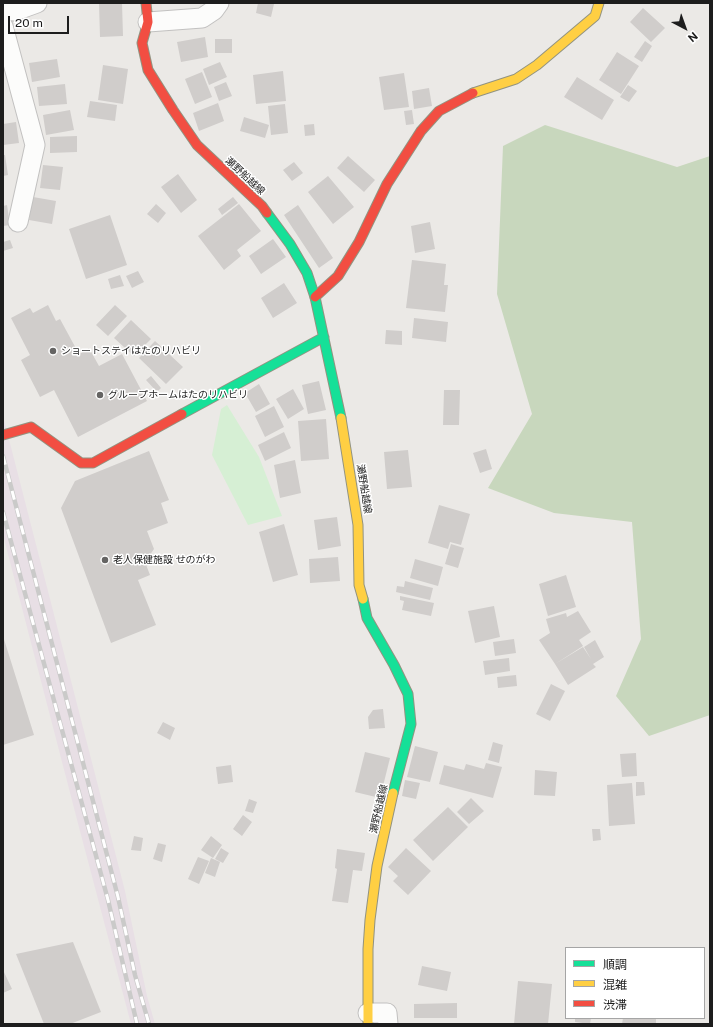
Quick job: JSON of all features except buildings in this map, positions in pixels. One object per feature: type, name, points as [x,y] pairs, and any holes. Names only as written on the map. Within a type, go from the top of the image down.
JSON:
[{"type":"main road","name":"瀬野船越線","points":[[146,3],[148,22],[142,43],[148,70],[197,145],[262,206],[290,244],[307,272],[315,297],[342,423],[358,525],[358,585],[367,618],[394,665],[408,694],[411,724],[390,805],[377,866],[369,927],[368,1018]]},
{"type":"main road","points":[[315,297],[338,276],[359,242],[387,184],[421,131],[439,110],[470,94],[516,79],[537,65],[595,16],[599,3]]},
{"type":"main road","points":[[3,435],[31,427],[81,463],[92,463],[324,337]]},
{"type":"street","points":[[18,222],[35,145],[3,13],[15,11],[37,3]]},
{"type":"street","points":[[148,22],[202,18],[214,10],[219,3]]},
{"type":"street","points":[[368,1018],[387,1013],[388,1024]]},
{"type":"shaded area","points":[[3,416],[125,891],[147,996],[155,1024],[131,1024],[3,535]]},
{"type":"green space","points":[[545,125],[677,167],[710,156],[710,715],[649,736],[616,696],[641,639],[632,522],[554,513],[488,488],[532,414],[497,294],[503,146]]},
{"type":"green space","points":[[227,405],[259,457],[282,516],[248,525],[212,455],[221,409]]},
{"type":"railway","points":[[3,456],[118,897],[135,975],[149,1024]]},
{"type":"railway","points":[[3,512],[108,900],[137,1024]]},
{"type":"traffic: fast","points":[[267,213],[290,244],[307,273],[315,297],[341,418]]},
{"type":"traffic: fast","points":[[182,414],[324,337]]},
{"type":"traffic: fast","points":[[363,599],[367,618],[394,665],[408,694],[411,724],[393,793]]},
{"type":"traffic: slow","points":[[473,93],[516,79],[537,65],[595,16],[599,3]]},
{"type":"traffic: slow","points":[[341,418],[358,525],[359,585],[363,599]]},
{"type":"traffic: slow","points":[[368,1024],[368,949],[370,920],[377,866],[393,793]]},
{"type":"traffic: jam","points":[[146,3],[148,22],[142,43],[148,70],[197,145],[262,206],[267,213]]},
{"type":"traffic: jam","points":[[315,297],[338,276],[359,242],[387,184],[421,131],[439,111],[473,93]]},
{"type":"traffic: jam","points":[[3,435],[31,427],[81,463],[93,463],[182,414]]},
{"type":"place","name":"ショートステイはたのリハビリ","points":[[53,351]]},
{"type":"place","name":"グループホームはたのリハビリ","points":[[100,395]]},
{"type":"place","name":"老人保健施設 せのがわ","points":[[105,560]]}]
